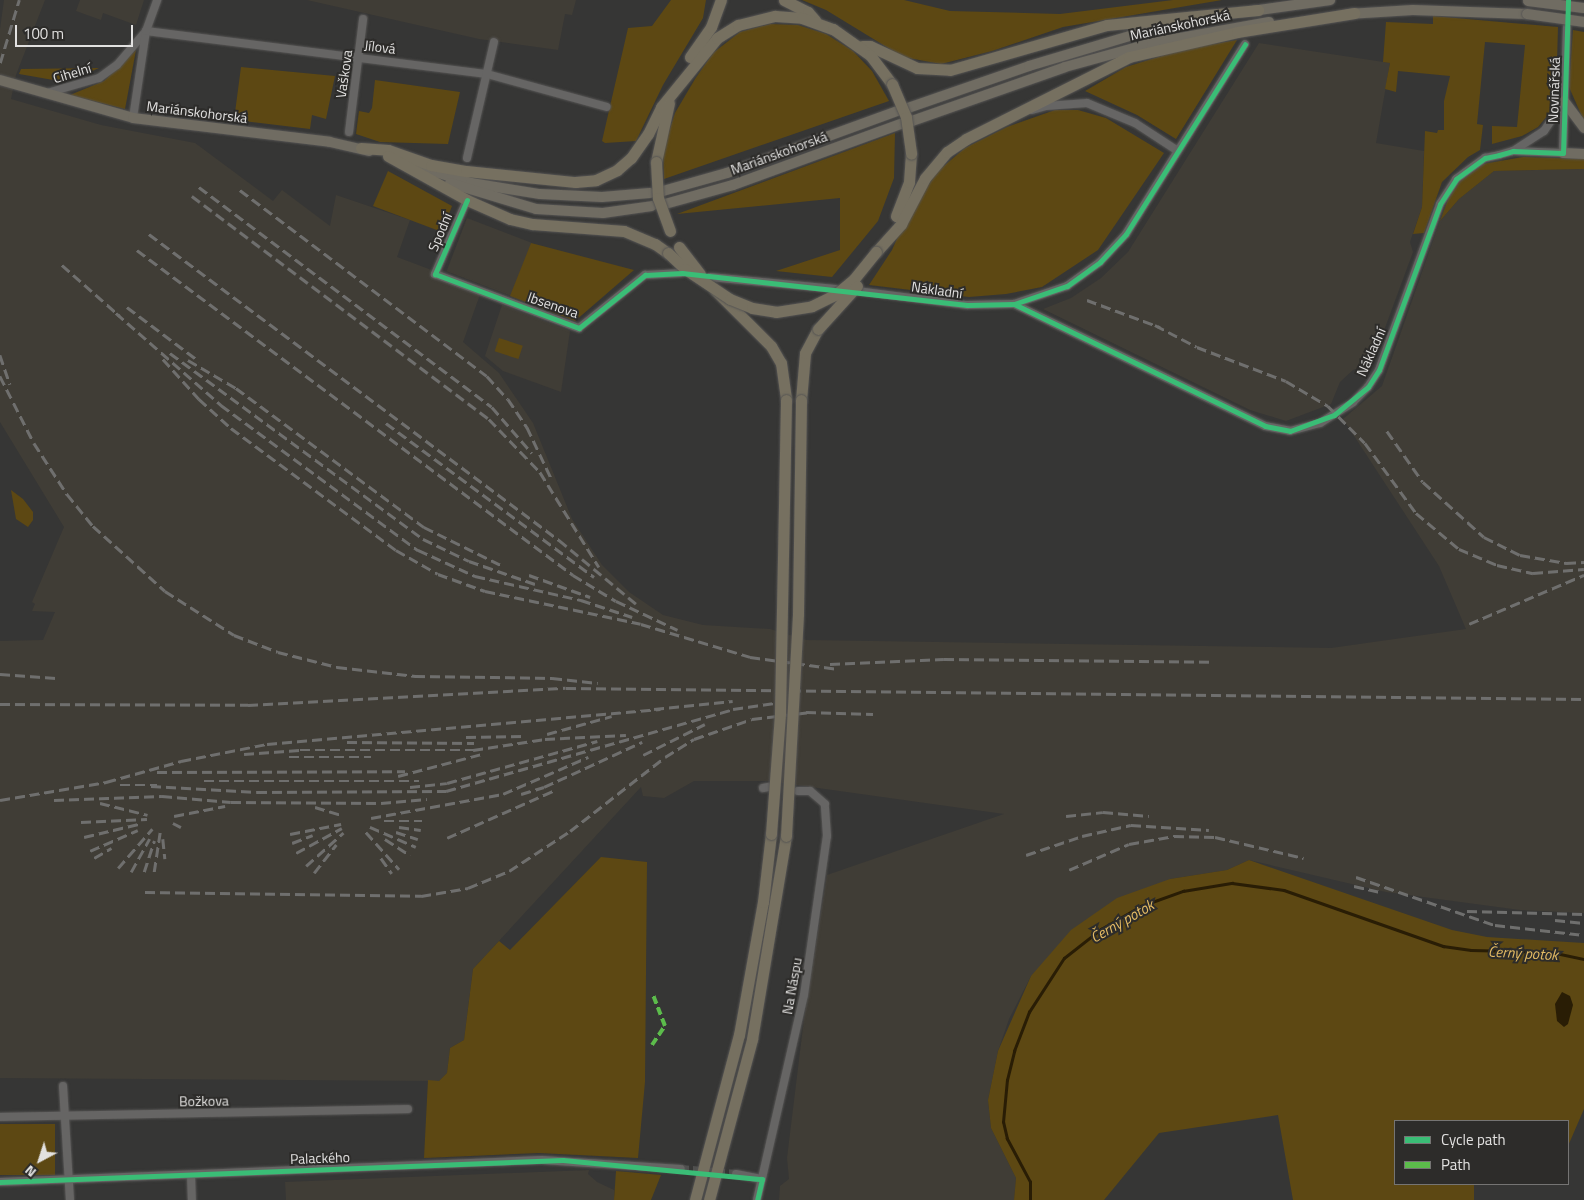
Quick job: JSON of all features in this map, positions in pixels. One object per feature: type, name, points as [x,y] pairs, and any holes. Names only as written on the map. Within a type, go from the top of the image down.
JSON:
[{"type":"highway","points":[[721,0],[711,27],[680,70],[671,95],[656,162],[658,198],[670,232],[679,247],[710,280],[730,298],[752,308],[776,312],[800,309],[824,302],[840,291],[901,224],[925,178],[941,157],[966,139],[1129,57],[1228,34],[1354,13]]},
{"type":"highway","points":[[784,0],[808,12],[816,22]]},
{"type":"highway","points":[[361,148],[388,150],[431,165],[466,171],[584,182],[610,174],[631,158],[648,134],[661,107],[699,56],[727,31],[750,21],[775,16],[816,22],[827,26],[864,48],[917,68],[950,70],[1107,25],[1258,10]]},
{"type":"highway","points":[[709,1200],[752,1039],[786,836],[798,614],[803,362],[813,336],[827,317],[858,285],[901,206],[909,182],[911,154],[906,117],[892,84],[864,48]]},
{"type":"highway","points":[[391,157],[468,200],[510,219],[532,224],[624,231],[655,244],[685,269],[710,280],[727,306],[744,318],[771,346],[780,364],[785,382],[784,621],[778,762],[771,834],[762,911],[741,1026],[695,1200]]},
{"type":"main road","name":"Mariánskohorská","points":[[908,108],[1029,66],[1143,32],[1258,10],[1330,0]]},
{"type":"main road","points":[[1524,0],[1584,8]]},
{"type":"main road","name":"Mariánskohorská","points":[[912,120],[1064,67],[1152,43],[1253,24],[1354,13],[1414,10],[1528,14],[1584,22]]},
{"type":"main road","name":"Mariánskohorská","points":[[0,80],[133,118],[361,148],[471,184],[540,194],[602,197],[650,193]]},
{"type":"main road","points":[[1564,101],[1584,128]]},
{"type":"main road","name":"Mariánskohorská","points":[[663,191],[727,173],[898,111]]},
{"type":"main road","name":"Mariánskohorská","points":[[665,204],[733,185],[901,124]]},
{"type":"main road","points":[[1563,153],[1584,154]]},
{"type":"main road","name":"Mariánskohorská","points":[[391,157],[463,189],[536,209],[603,213],[652,206]]},
{"type":"street","name":"Cihelní","points":[[133,118],[146,32],[157,0]]},
{"type":"street","name":"Vaškova","points":[[348,132],[363,19]]},
{"type":"street","name":"Novinářská","points":[[1563,153],[1567,27]]},
{"type":"street","name":"Cihelní","points":[[46,93],[99,78],[117,65],[146,32]]},
{"type":"street","name":"Jílová","points":[[146,32],[487,74],[607,107]]},
{"type":"street","points":[[467,158],[494,42]]},
{"type":"street","name":"Nákladní","points":[[857,291],[967,305],[1014,304],[1067,286],[1100,262],[1126,234],[1245,44]]},
{"type":"street","points":[[1513,152],[1544,131],[1564,101]]},
{"type":"street","points":[[1011,117],[1046,106],[1087,103],[1108,110],[1135,123],[1178,151]]},
{"type":"street","name":"Nákladní","points":[[1014,304],[1265,426],[1290,430],[1305,428],[1334,415],[1353,402],[1376,374],[1440,204],[1450,185],[1485,158],[1513,152],[1563,153]]},
{"type":"street","name":"Spodní","points":[[435,274],[468,200]]},
{"type":"street","name":"Ibsenova","points":[[435,274],[578,328],[644,275],[682,273]]},
{"type":"street","points":[[710,280],[835,289]]},
{"type":"street","name":"Na Náspu","points":[[757,1200],[804,995],[826,836],[825,804],[810,791],[798,791]]},
{"type":"street","points":[[63,1086],[70,1200]]},
{"type":"street","name":"Božkova","points":[[0,1117],[408,1109]]},
{"type":"street","name":"Palackého","points":[[0,1182],[553,1160],[680,1169]]},
{"type":"street","points":[[736,1174],[762,1179]]},
{"type":"street","points":[[191,1175],[192,1200]]},
{"type":"shaded area","points":[[4,0],[45,0],[16,75],[11,99],[101,125],[195,143],[273,201],[282,190],[330,226],[336,195],[410,220],[397,257],[482,289],[463,342],[499,373],[533,423],[572,519],[602,565],[629,592],[663,615],[703,625],[770,629],[806,640],[1331,648],[1466,629],[1439,566],[1343,419],[1382,386],[1440,221],[1459,199],[1494,171],[1584,169],[1584,913],[1520,910],[1386,892],[1249,860],[1227,870],[1170,879],[1031,976],[1009,1019],[998,1051],[988,1100],[991,1128],[1016,1178],[1014,1200],[779,1200],[780,1186],[789,1179],[787,1158],[804,1019],[827,875],[1004,814],[768,781],[694,781],[664,798],[643,796],[641,787],[473,969],[464,1040],[450,1048],[447,1073],[439,1081],[0,1078],[0,641],[43,640],[55,612],[32,611],[35,604],[32,602],[64,527],[0,422],[0,29]]},
{"type":"shaded area","points":[[80,0],[144,0],[136,25],[103,13],[101,20],[76,11]]},
{"type":"shaded area","points":[[307,0],[576,0],[572,15],[565,14],[558,50],[479,39]]},
{"type":"shaded area","points":[[671,0],[706,0],[703,18],[663,85],[636,141],[605,143],[602,141],[628,28],[652,26]]},
{"type":"shaded area","points":[[802,0],[904,0],[950,11],[1060,14],[1173,0],[1222,0],[1063,27],[992,51],[941,64],[903,57],[826,10]]},
{"type":"shaded area","points":[[1433,16],[1558,27],[1556,95],[1548,115],[1538,127],[1522,136],[1492,144],[1492,126],[1517,127],[1525,45],[1485,42],[1477,124],[1483,125],[1480,150],[1468,157],[1442,182],[1424,233],[1413,234],[1422,207],[1425,131],[1437,133],[1438,130],[1444,130],[1444,101],[1450,76],[1398,71],[1396,92],[1385,89],[1390,63],[1383,62],[1386,22],[1433,24]]},
{"type":"shaded area","points":[[770,24],[798,25],[826,34],[853,51],[872,71],[889,101],[664,179],[663,150],[675,113],[695,79],[713,53],[740,32]]},
{"type":"shaded area","points":[[1573,30],[1584,32],[1584,121],[1569,87]]},
{"type":"shaded area","points":[[1237,40],[1176,139],[1137,115],[1085,91],[1126,67],[1184,49]]},
{"type":"shaded area","points":[[1259,43],[1390,63],[1376,143],[1424,151],[1422,207],[1410,242],[1413,252],[1372,363],[1353,370],[1340,382],[1331,404],[1286,421],[1250,410],[1043,309],[1071,298],[1101,278],[1128,252]]},
{"type":"shaded area","points":[[136,50],[125,109],[70,95],[104,81]]},
{"type":"shaded area","points":[[241,67],[335,76],[326,119],[312,115],[310,129],[234,120]]},
{"type":"shaded area","points":[[99,68],[79,77],[59,81],[19,74],[21,69]]},
{"type":"shaded area","points":[[375,80],[460,92],[448,144],[380,142],[356,134],[359,111],[369,113],[372,108]]},
{"type":"shaded area","points":[[1055,110],[1078,110],[1106,118],[1164,153],[1098,250],[1042,287],[1006,294],[969,297],[869,285],[892,250],[908,214],[938,171],[965,148],[1007,127]]},
{"type":"shaded area","points":[[895,133],[894,178],[878,221],[832,277],[776,271],[840,250],[840,198],[677,214]]},
{"type":"shaded area","points":[[1523,157],[1584,159],[1584,169],[1494,171],[1459,199],[1440,221],[1450,194],[1459,181],[1483,164]]},
{"type":"shaded area","points":[[388,171],[452,206],[442,232],[373,206]]},
{"type":"shaded area","points":[[467,218],[531,243],[511,296],[447,271]]},
{"type":"shaded area","points":[[531,243],[634,270],[575,321],[510,296]]},
{"type":"shaded area","points":[[502,305],[570,331],[561,392],[503,371],[485,356]]},
{"type":"shaded area","points":[[499,338],[523,346],[518,359],[495,351]]},
{"type":"shaded area","points":[[11,490],[23,499],[33,512],[33,520],[28,527],[16,519]]},
{"type":"shaded area","points":[[601,857],[647,862],[645,1082],[638,1158],[539,1153],[424,1158],[428,1080],[439,1081],[447,1073],[450,1048],[464,1040],[473,969],[499,941],[510,950]]},
{"type":"shaded area","points":[[1249,860],[1452,930],[1487,937],[1584,943],[1584,1109],[1569,1144],[1569,1120],[1394,1120],[1394,1185],[1474,1185],[1474,1200],[1293,1200],[1278,1115],[1159,1133],[1104,1200],[1014,1200],[1016,1178],[991,1128],[988,1100],[998,1051],[1031,976],[1071,930],[1117,898],[1170,879],[1227,870]]},
{"type":"shaded area","points":[[1562,992],[1570,996],[1573,1005],[1568,1024],[1564,1027],[1557,1021],[1555,1004]]},
{"type":"shaded area","points":[[0,1124],[55,1124],[55,1175],[0,1175]]},
{"type":"shaded area","points":[[589,1170],[588,1174],[597,1182],[614,1190],[614,1200],[286,1200],[285,1182]]},
{"type":"shaded area","points":[[616,1171],[661,1175],[651,1200],[614,1200]]},
{"type":"waterway","name":"Černý potok","points":[[1030,1200],[1030,1182],[1007,1139],[1003,1122],[1007,1080],[1014,1051],[1029,1012],[1064,958],[1101,929],[1141,906],[1183,891],[1232,883],[1284,890],[1443,946],[1471,950],[1551,952],[1584,959]]},
{"type":"tunnel","points":[[681,1169],[736,1174]]},
{"type":"railway","points":[[0,63],[19,0]]},
{"type":"railway","points":[[199,187],[492,407],[532,453]]},
{"type":"railway","points":[[240,190],[487,376],[508,399],[527,427],[552,480]]},
{"type":"railway","points":[[192,196],[489,419],[540,472],[599,567]]},
{"type":"railway","points":[[149,234],[559,540],[640,607]]},
{"type":"railway","points":[[137,250],[573,575],[616,601],[678,630]]},
{"type":"railway","points":[[62,265],[120,316]]},
{"type":"railway","points":[[1087,300],[1160,327]]},
{"type":"railway","points":[[127,307],[199,361]]},
{"type":"railway","points":[[116,313],[221,405],[418,550],[475,576],[581,600],[632,617]]},
{"type":"railway","points":[[1155,325],[1197,347],[1286,381],[1328,406],[1365,443],[1416,513],[1459,549],[1497,565],[1533,573],[1584,569]]},
{"type":"railway","points":[[170,353],[423,539],[469,561],[535,584]]},
{"type":"railway","points":[[0,355],[10,384]]},
{"type":"railway","points":[[163,359],[199,399],[231,428],[396,550],[438,574],[485,591],[641,624],[750,657],[838,669]]},
{"type":"railway","points":[[188,360],[236,388],[424,527],[501,565]]},
{"type":"railway","points":[[0,376],[34,443],[67,494],[93,526],[165,591],[234,635],[278,652],[337,667],[415,676],[552,678],[598,683]]},
{"type":"railway","points":[[386,423],[594,577]]},
{"type":"railway","points":[[1387,431],[1423,482],[1484,537],[1520,555],[1566,563],[1584,562]]},
{"type":"railway","points":[[529,575],[590,597]]},
{"type":"railway","points":[[1469,624],[1584,575]]},
{"type":"railway","points":[[830,664],[944,659],[1213,662]]},
{"type":"railway","points":[[0,674],[56,678]]},
{"type":"railway","points":[[0,704],[248,705],[566,688],[1584,699]]},
{"type":"railway","points":[[654,709],[733,701]]},
{"type":"railway","points":[[151,786],[257,792],[446,791],[733,709],[782,702]]},
{"type":"railway","points":[[0,800],[106,782],[181,761],[267,744],[660,709]]},
{"type":"railway","points":[[806,712],[873,714]]},
{"type":"railway","points":[[145,892],[421,896],[468,888],[509,871],[570,831],[665,757],[694,739],[752,719],[811,712]]},
{"type":"railway","points":[[547,734],[612,716]]},
{"type":"railway","points":[[643,755],[705,724]]},
{"type":"railway","points":[[244,754],[300,750],[473,750],[545,739],[626,735]]},
{"type":"railway","points":[[466,737],[524,736]]},
{"type":"railway","points":[[410,787],[447,783],[597,741]]},
{"type":"railway","points":[[347,742],[474,743]]},
{"type":"railway","points":[[521,794],[544,787],[642,742]]},
{"type":"railway","points":[[398,776],[482,754]]},
{"type":"railway","points":[[289,757],[371,757]]},
{"type":"railway","points":[[371,818],[503,794],[588,757]]},
{"type":"railway","points":[[157,772],[405,771]]},
{"type":"railway","points":[[204,781],[419,781]]},
{"type":"railway","points":[[120,785],[157,785]]},
{"type":"railway","points":[[447,838],[553,791]]},
{"type":"railway","points":[[54,800],[162,796],[231,802],[381,803],[427,799]]},
{"type":"railway","points":[[100,803],[148,815]]},
{"type":"railway","points":[[174,816],[225,806]]},
{"type":"railway","points":[[315,807],[342,815]]},
{"type":"railway","points":[[1066,816],[1103,812],[1149,816]]},
{"type":"railway","points":[[81,822],[147,819]]},
{"type":"railway","points":[[384,821],[422,821]]},
{"type":"railway","points":[[173,823],[181,827]]},
{"type":"railway","points":[[84,837],[138,824]]},
{"type":"railway","points":[[290,834],[341,824]]},
{"type":"railway","points":[[1026,855],[1082,836],[1131,825],[1209,830]]},
{"type":"railway","points":[[370,827],[416,847]]},
{"type":"railway","points":[[399,827],[421,830]]},
{"type":"railway","points":[[296,853],[342,828]]},
{"type":"railway","points":[[118,868],[152,829]]},
{"type":"railway","points":[[90,851],[138,830]]},
{"type":"railway","points":[[154,872],[160,832]]},
{"type":"railway","points":[[366,832],[399,869]]},
{"type":"railway","points":[[396,832],[418,839]]},
{"type":"railway","points":[[306,866],[343,833]]},
{"type":"railway","points":[[292,843],[313,835]]},
{"type":"railway","points":[[1069,870],[1129,844],[1174,836],[1215,837],[1304,858]]},
{"type":"railway","points":[[131,872],[149,839]]},
{"type":"railway","points":[[163,839],[165,859]]},
{"type":"railway","points":[[385,839],[410,855]]},
{"type":"railway","points":[[144,872],[154,841]]},
{"type":"railway","points":[[314,873],[336,845]]},
{"type":"railway","points":[[94,858],[111,848]]},
{"type":"railway","points":[[381,858],[392,874]]},
{"type":"railway","points":[[1356,877],[1495,925],[1584,935]]},
{"type":"railway","points":[[1354,886],[1381,892]]},
{"type":"railway","points":[[1467,911],[1584,914]]},
{"type":"railway","points":[[1555,920],[1584,923]]},
{"type":"marked path","points":[[652,1045],[665,1026],[653,995]]},
{"type":"cycle path","points":[[1014,304],[1265,426],[1290,431],[1334,415],[1368,387],[1379,370],[1440,204],[1456,179],[1485,158],[1513,151],[1563,153],[1568,0]]},
{"type":"cycle path","points":[[467,200],[435,274],[579,328],[645,275],[682,273],[967,305],[1014,304],[1067,286],[1100,262],[1126,234],[1245,44]]},
{"type":"cycle path","points":[[0,1182],[563,1160],[762,1179],[757,1200]]}]
